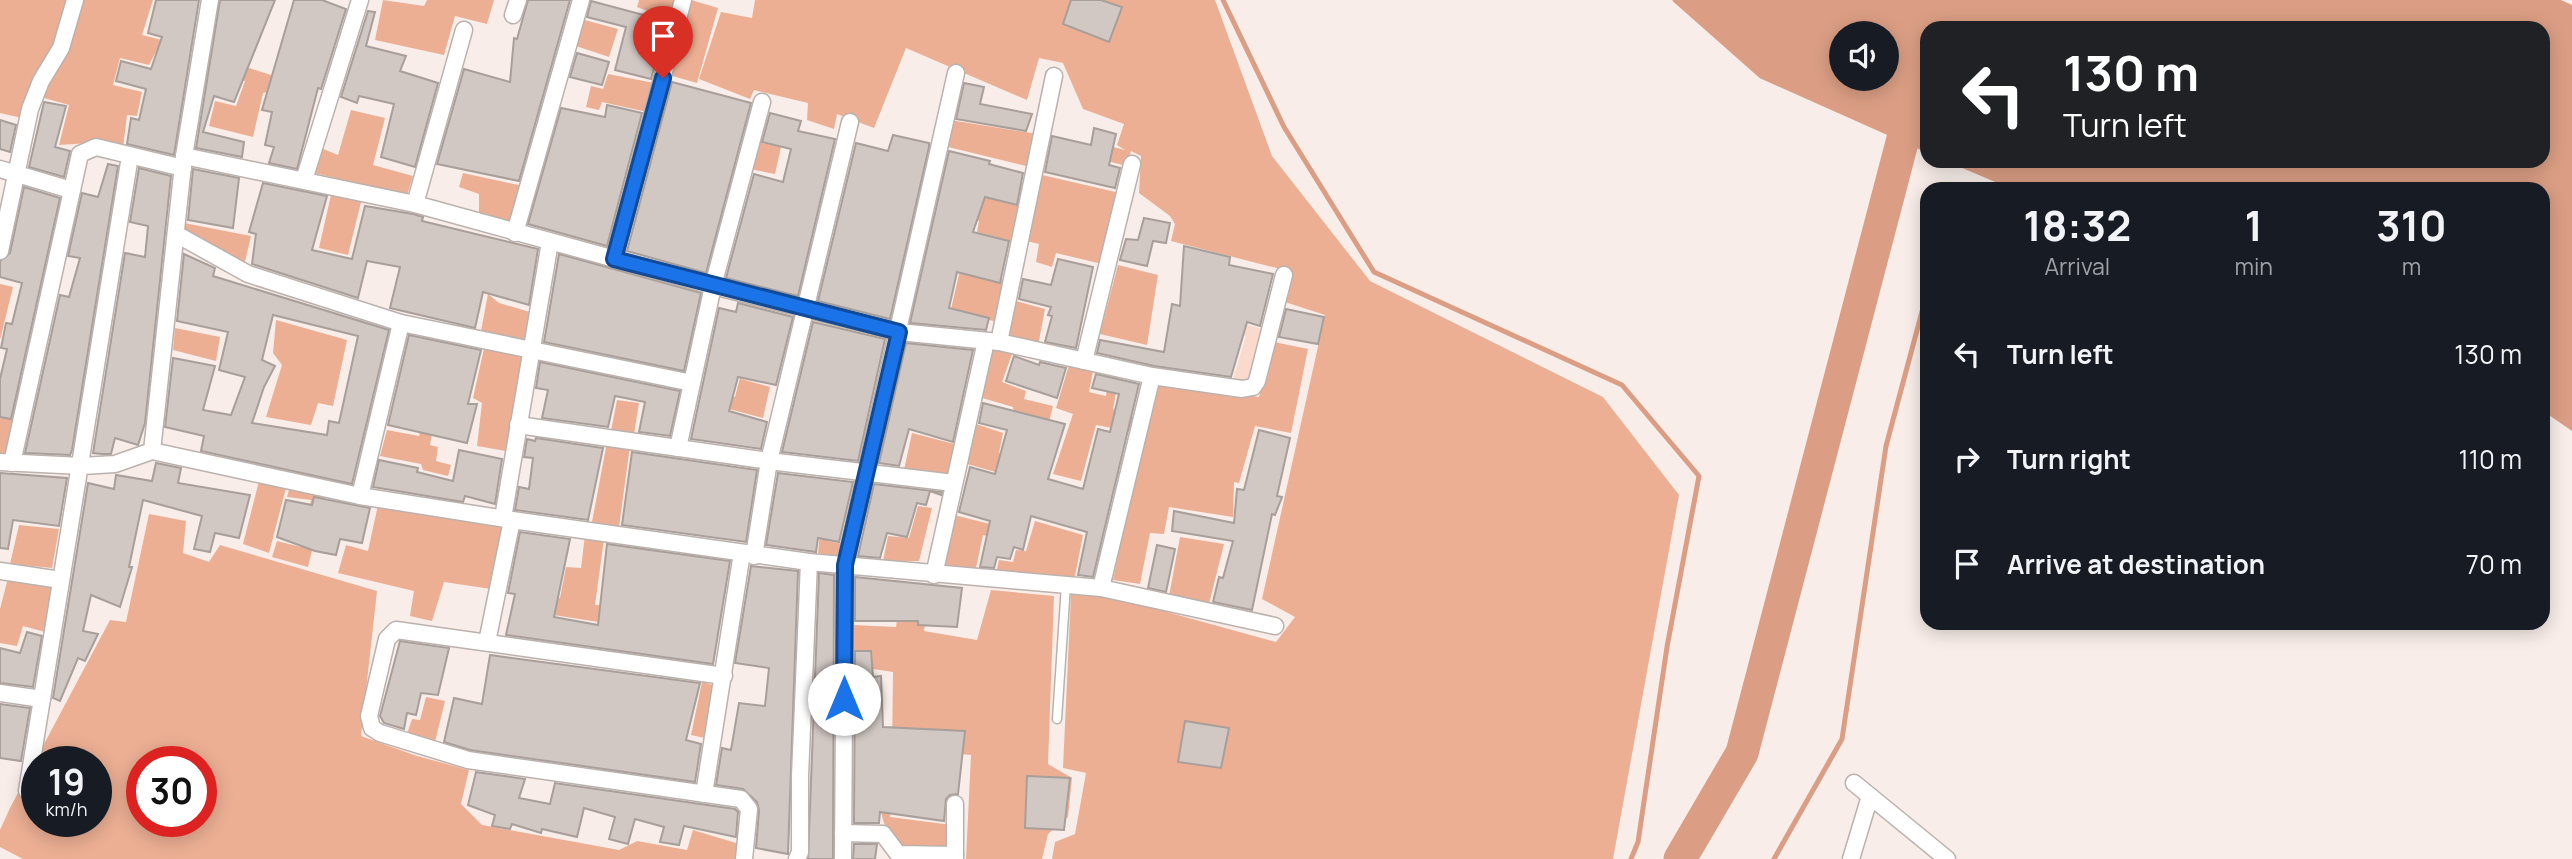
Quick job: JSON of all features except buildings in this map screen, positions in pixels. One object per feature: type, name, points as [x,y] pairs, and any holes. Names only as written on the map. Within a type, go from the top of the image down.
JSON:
[{"type":"street","points":[[0,251],[8,172],[41,81],[61,48],[75,0]]},
{"type":"street","points":[[152,451],[183,162],[210,0]]},
{"type":"street","points":[[304,180],[360,0]]},
{"type":"street","points":[[515,233],[581,0]]},
{"type":"street","points":[[614,259],[683,0]]},
{"type":"street","points":[[415,204],[464,30]]},
{"type":"street","points":[[843,859],[845,565],[956,73]]},
{"type":"street","points":[[934,575],[954,483],[993,342],[1054,76]]},
{"type":"street","points":[[678,448],[713,286],[762,102]]},
{"type":"street","points":[[704,794],[748,554],[850,122]]},
{"type":"street","points":[[1275,626],[1101,588],[809,562],[360,496],[152,451],[115,464],[82,466],[6,462],[80,154],[85,149],[96,147],[130,156],[304,180],[415,204],[713,286],[899,332],[993,342],[1152,376],[1242,389],[1253,387],[1284,275]]},
{"type":"street","points":[[34,746],[82,466],[130,156]]},
{"type":"street","points":[[1084,361],[1132,164]]},
{"type":"street","points":[[8,172],[71,190]]},
{"type":"street","points":[[176,234],[247,274],[401,323],[692,383]]},
{"type":"street","points":[[487,642],[508,519],[518,425],[550,242]]},
{"type":"street","points":[[360,496],[401,323]]},
{"type":"street","points":[[1101,588],[1152,376]]},
{"type":"street","points":[[518,425],[769,461],[954,483]]},
{"type":"street","points":[[797,859],[809,562]]},
{"type":"street","points":[[0,571],[61,580]]},
{"type":"street","points":[[724,676],[405,630],[390,633],[369,716],[372,728],[468,760],[704,794],[746,803],[749,809],[744,859]]},
{"type":"street","points":[[0,693],[42,699]]},
{"type":"street","points":[[1854,783],[1947,859]]},
{"type":"street","points":[[1851,859],[1870,796]]},
{"type":"street","points":[[843,833],[883,834],[898,854],[955,857],[955,804]]},
{"type":"lane","points":[[1057,719],[1066,585]]},
{"type":"shaded area","points":[[0,0],[70,0],[61,38],[22,118],[0,113]]},
{"type":"shaded area","points":[[79,0],[153,0],[142,35],[162,40],[149,65],[120,58],[113,85],[142,92],[137,116],[127,115],[123,148],[90,143],[59,145],[69,105],[44,98]]},
{"type":"shaded area","points":[[383,0],[424,6],[427,0],[494,0],[487,24],[455,16],[444,55],[375,40]]},
{"type":"shaded area","points":[[639,0],[677,0],[672,20],[637,7]]},
{"type":"shaded area","points":[[691,0],[718,8],[697,83],[669,75]]},
{"type":"shaded area","points":[[755,0],[1215,0],[1272,156],[1370,281],[1603,397],[1679,495],[1613,859],[1052,859],[1055,842],[1075,834],[1086,773],[1063,768],[1071,595],[1102,594],[1276,642],[1295,617],[1262,599],[1325,315],[1285,302],[1292,272],[1171,241],[1175,224],[1170,216],[1139,193],[1141,156],[1131,151],[1127,166],[1091,157],[1113,147],[1125,150],[1117,145],[1124,124],[1083,109],[1063,63],[1039,58],[1027,100],[906,48],[874,128],[837,114],[834,129],[807,120],[808,103],[754,90],[750,99],[699,79],[721,12],[752,18]]},
{"type":"shaded area","points":[[1675,0],[2561,0],[2572,5],[2572,431],[2550,416],[2550,182],[2002,182],[1968,168],[2550,168],[2550,21],[1920,21],[1920,147],[1761,76]]},
{"type":"shaded area","points":[[581,19],[618,29],[609,57],[573,45]]},
{"type":"shaded area","points":[[206,54],[274,76],[271,91],[263,93],[253,137],[209,126],[215,101],[236,106],[245,81],[201,71]]},
{"type":"shaded area","points":[[608,74],[654,83],[647,112],[602,102],[599,110],[586,107],[591,86],[603,89]]},
{"type":"shaded area","points":[[351,110],[385,118],[373,165],[413,176],[407,195],[314,173],[321,148],[338,155]]},
{"type":"shaded area","points":[[950,120],[1037,134],[1030,167],[944,146]]},
{"type":"shaded area","points":[[757,142],[781,147],[775,174],[750,169]]},
{"type":"shaded area","points":[[463,173],[523,186],[510,226],[479,217],[479,194],[459,187]]},
{"type":"shaded area","points":[[1038,174],[1120,193],[1102,264],[1056,253],[1052,267],[1036,262],[1039,244],[1023,240]]},
{"type":"shaded area","points":[[976,194],[1024,208],[1015,242],[977,232],[979,221],[970,218]]},
{"type":"shaded area","points":[[331,195],[361,202],[348,255],[319,248]]},
{"type":"shaded area","points":[[184,223],[251,236],[244,266],[181,232]]},
{"type":"shaded area","points":[[1118,265],[1158,275],[1147,345],[1100,334]]},
{"type":"shaded area","points":[[960,270],[1009,281],[1000,323],[951,309]]},
{"type":"shaded area","points":[[0,284],[13,287],[0,340]]},
{"type":"shaded area","points":[[488,294],[499,303],[530,312],[526,339],[481,331]]},
{"type":"shaded area","points":[[1012,300],[1045,309],[1038,346],[1004,337]]},
{"type":"shaded area","points":[[276,320],[347,340],[333,406],[318,403],[311,425],[266,417],[282,365],[273,353]]},
{"type":"shaded area","points":[[1234,321],[1265,330],[1251,381],[1232,383],[1246,336],[1231,332]]},
{"type":"shaded area","points":[[175,328],[220,337],[216,361],[173,350]]},
{"type":"shaded area","points":[[1274,342],[1308,349],[1291,433],[1255,426],[1239,483],[1234,482],[1233,517],[1169,507],[1164,534],[1150,533],[1140,584],[1113,580],[1155,382],[1259,397]]},
{"type":"shaded area","points":[[749,343],[741,379],[770,387],[763,418],[725,408],[727,396],[735,397]]},
{"type":"shaded area","points":[[485,344],[524,351],[506,451],[477,446],[482,403],[473,398]]},
{"type":"shaded area","points":[[1001,347],[1012,354],[1002,382],[1026,391],[1024,399],[1053,406],[1048,426],[1014,414],[1013,407],[979,397],[989,348]]},
{"type":"shaded area","points":[[1069,365],[1093,371],[1089,392],[1106,396],[1109,373],[1119,377],[1113,409],[1138,419],[1133,432],[1096,425],[1081,481],[1053,474],[1073,414],[1056,408]]},
{"type":"shaded area","points":[[6,381],[25,387],[9,455],[0,453],[0,420]]},
{"type":"shaded area","points":[[428,398],[436,409],[430,445],[438,447],[436,461],[451,465],[448,476],[423,470],[421,464],[380,456],[387,430],[419,436]]},
{"type":"shaded area","points":[[617,400],[639,403],[634,434],[611,431]]},
{"type":"shaded area","points":[[973,423],[1003,433],[999,453],[1048,469],[1046,486],[967,464]]},
{"type":"shaded area","points":[[912,433],[958,445],[952,479],[904,470]]},
{"type":"shaded area","points":[[607,442],[630,446],[619,527],[592,522]]},
{"type":"shaded area","points":[[259,481],[286,488],[269,553],[243,544]]},
{"type":"shaded area","points":[[290,486],[326,492],[308,567],[272,557],[277,541],[301,547],[311,500],[287,497]]},
{"type":"shaded area","points":[[824,496],[839,497],[828,541],[847,545],[844,559],[818,553]]},
{"type":"shaded area","points":[[378,505],[504,528],[491,589],[444,582],[432,621],[410,616],[414,591],[338,573],[346,545],[368,551]]},
{"type":"shaded area","points":[[918,506],[932,508],[919,561],[883,561],[888,536],[909,538]]},
{"type":"shaded area","points":[[149,514],[186,521],[183,553],[209,562],[220,545],[377,591],[361,736],[417,756],[469,770],[461,804],[482,825],[619,850],[637,841],[687,850],[693,830],[736,843],[741,859],[23,859],[0,847],[0,830],[21,787],[21,837],[112,837],[112,746],[43,746],[110,620],[126,622]]},
{"type":"shaded area","points":[[954,515],[1002,527],[999,539],[983,535],[976,568],[941,567]]},
{"type":"shaded area","points":[[1035,521],[1083,535],[1074,581],[996,574],[999,560],[1013,562],[1016,550],[1026,551]]},
{"type":"shaded area","points":[[19,525],[59,529],[52,568],[10,564]]},
{"type":"shaded area","points":[[585,535],[604,539],[595,605],[628,606],[639,544],[648,544],[633,621],[599,615],[598,622],[516,609],[537,593],[560,598],[566,567],[581,568]]},
{"type":"shaded area","points":[[1180,537],[1224,544],[1209,604],[1169,596]]},
{"type":"shaded area","points":[[8,578],[56,584],[49,633],[23,626],[17,646],[0,643],[0,609]]},
{"type":"shaded area","points":[[902,585],[929,592],[924,631],[977,640],[991,590],[1054,596],[1048,764],[1072,778],[1068,817],[1048,834],[1042,859],[966,859],[971,755],[892,748],[893,672],[854,666],[853,625],[896,627]]},
{"type":"shaded area","points":[[702,682],[719,687],[709,739],[691,735]]},
{"type":"shaded area","points":[[426,697],[445,701],[435,742],[407,734],[412,719],[420,720]]},
{"type":"shaded area","points":[[894,760],[890,817],[952,825],[951,852],[900,850],[892,839],[880,806],[883,784]]},
{"type":"waterway","points":[[1223,0],[1284,127],[1374,272],[1622,385],[1699,476],[1667,647],[1638,842],[1631,859]]},
{"type":"waterway","points":[[1675,0],[1761,76],[1920,147]]},
{"type":"waterway","points":[[1680,859],[1742,753],[1920,74]]},
{"type":"waterway","points":[[1968,168],[2002,182]]},
{"type":"waterway","points":[[1774,859],[1842,739],[1886,446],[1920,319]]},
{"type":"route","points":[[663,78],[614,259],[899,332],[845,565],[844,699]]}]
